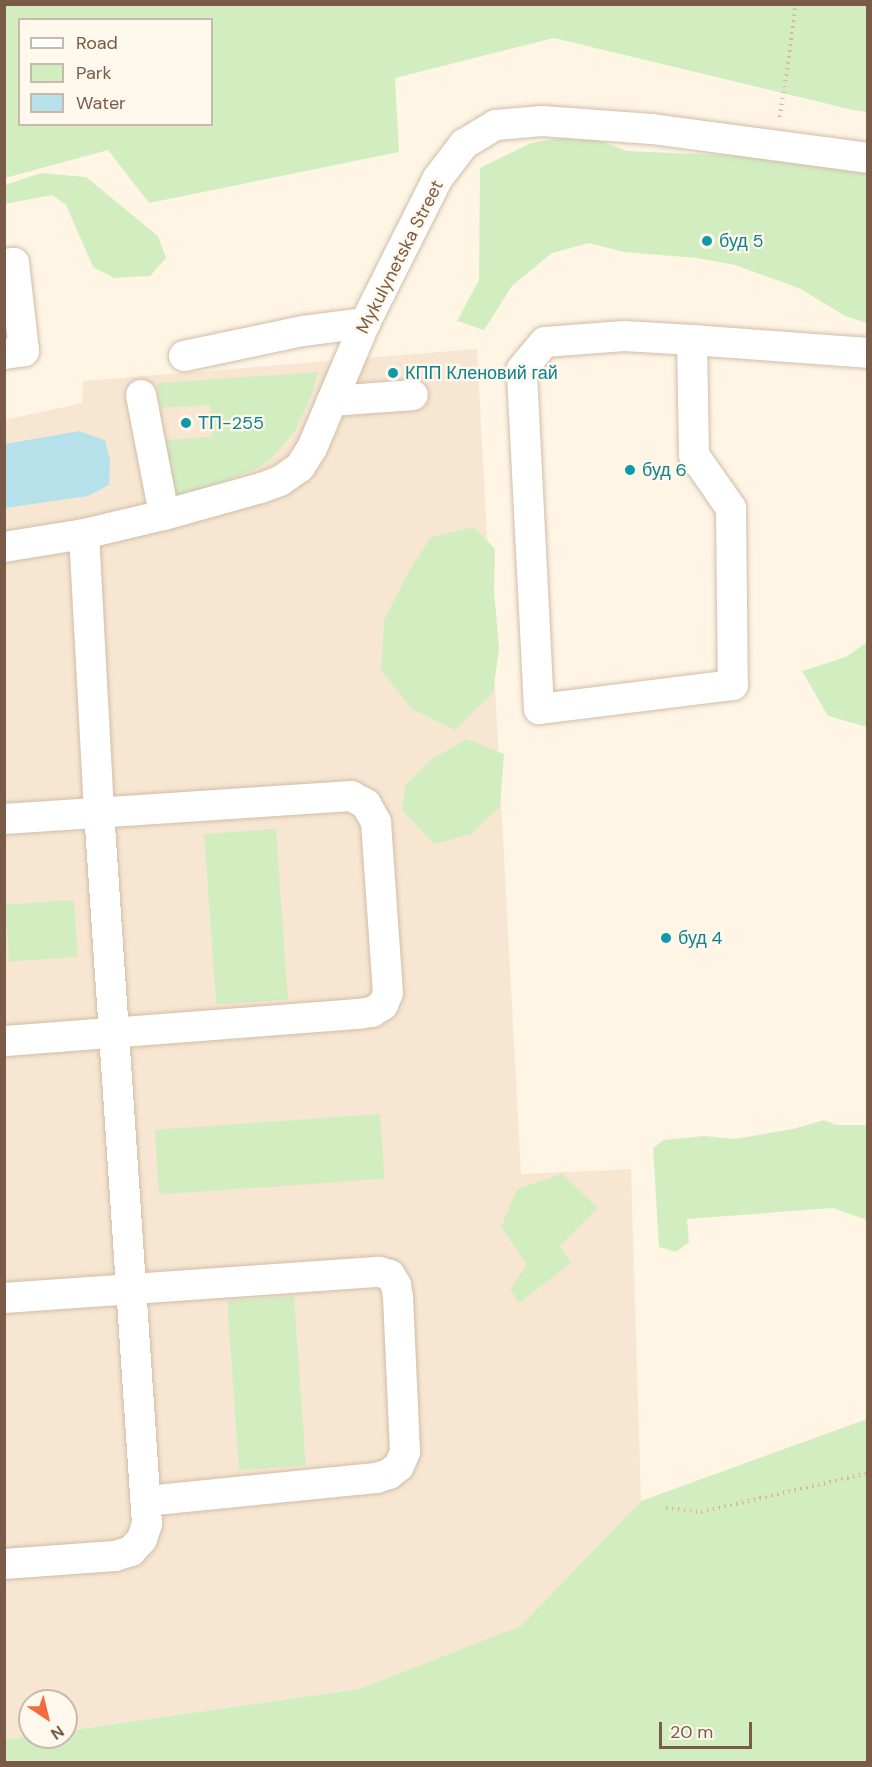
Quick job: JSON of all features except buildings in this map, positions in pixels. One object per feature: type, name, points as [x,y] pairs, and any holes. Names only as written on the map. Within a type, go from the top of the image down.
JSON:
[{"type":"street","name":"Mykulynetska Street","points":[[4,547],[84,534],[164,515],[280,481],[300,466],[312,448],[365,323],[438,178],[464,144],[496,125],[542,122],[652,129],[867,158]]},
{"type":"street","points":[[4,264],[14,263],[24,351],[4,354]]},
{"type":"street","points":[[184,356],[303,331],[365,323]]},
{"type":"street","points":[[692,340],[694,455],[731,508],[733,685],[539,709],[522,369],[545,342],[624,336],[692,340],[867,353]]},
{"type":"street","points":[[141,395],[164,515]]},
{"type":"street","points":[[332,401],[413,395]]},
{"type":"street","points":[[4,1564],[115,1556],[131,1551],[142,1539],[147,1524],[113,1032],[84,534]]},
{"type":"street","points":[[4,819],[351,796],[366,804],[376,822],[388,993],[383,1005],[372,1012],[357,1014],[4,1041]]},
{"type":"street","points":[[4,1298],[379,1272],[390,1275],[396,1285],[398,1297],[405,1452],[394,1470],[376,1478],[147,1500]]},
{"type":"path","points":[[776,144],[796,4]]},
{"type":"path","points":[[666,1508],[700,1512],[867,1473]]},
{"type":"shaded area","points":[[477,349],[521,1174],[631,1169],[641,1501],[522,1626],[359,1689],[78,1729],[78,1689],[18,1689],[18,1737],[5,1739],[4,420],[82,403],[83,381]]},
{"type":"green space","points":[[5,4],[867,5],[867,112],[554,38],[395,78],[399,152],[149,203],[108,150],[5,178]]},
{"type":"green space","points":[[562,138],[600,141],[627,151],[785,158],[867,169],[867,323],[845,316],[801,289],[735,265],[697,258],[624,252],[589,243],[552,253],[512,286],[484,330],[457,321],[479,280],[480,168],[531,143]]},
{"type":"green space","points":[[41,173],[86,177],[158,236],[166,258],[150,276],[114,278],[93,267],[66,205],[52,195],[5,204],[5,185]]},
{"type":"green space","points":[[318,372],[312,394],[295,431],[270,460],[256,469],[180,497],[173,496],[163,440],[212,437],[210,405],[161,408],[158,383]]},
{"type":"green space","points":[[474,527],[495,549],[494,591],[499,648],[493,693],[455,730],[412,709],[381,670],[384,620],[409,571],[431,537]]},
{"type":"green space","points":[[867,642],[867,727],[828,716],[802,671],[846,657]]},
{"type":"green space","points":[[467,739],[504,754],[500,807],[471,834],[434,844],[402,810],[405,785],[432,759]]},
{"type":"green space","points":[[276,829],[288,1000],[216,1005],[204,834]]},
{"type":"green space","points":[[74,900],[78,957],[9,962],[5,905]]},
{"type":"green space","points":[[380,1114],[385,1179],[159,1195],[155,1130]]},
{"type":"green space","points":[[824,1120],[836,1125],[867,1125],[867,1220],[833,1208],[687,1219],[689,1242],[676,1252],[659,1247],[653,1148],[664,1140],[704,1136],[735,1139],[793,1129]]},
{"type":"green space","points":[[562,1174],[598,1208],[560,1246],[571,1263],[519,1303],[510,1289],[527,1265],[501,1227],[517,1189]]},
{"type":"green space","points":[[294,1296],[306,1466],[239,1470],[227,1301]]},
{"type":"green space","points":[[867,1419],[867,1762],[5,1762],[5,1739],[18,1737],[18,1749],[78,1749],[78,1729],[359,1689],[521,1626],[641,1501]]},
{"type":"water","points":[[79,431],[105,440],[110,460],[109,485],[88,496],[5,508],[5,444]]},
{"type":"place","name":"буд 5","points":[[707,241]]},
{"type":"place","name":"КПП Кленовий гай","points":[[393,373]]},
{"type":"place","name":"ТП-255","points":[[186,423]]},
{"type":"place","name":"буд 6","points":[[630,470]]},
{"type":"place","name":"буд 4","points":[[666,938]]}]
